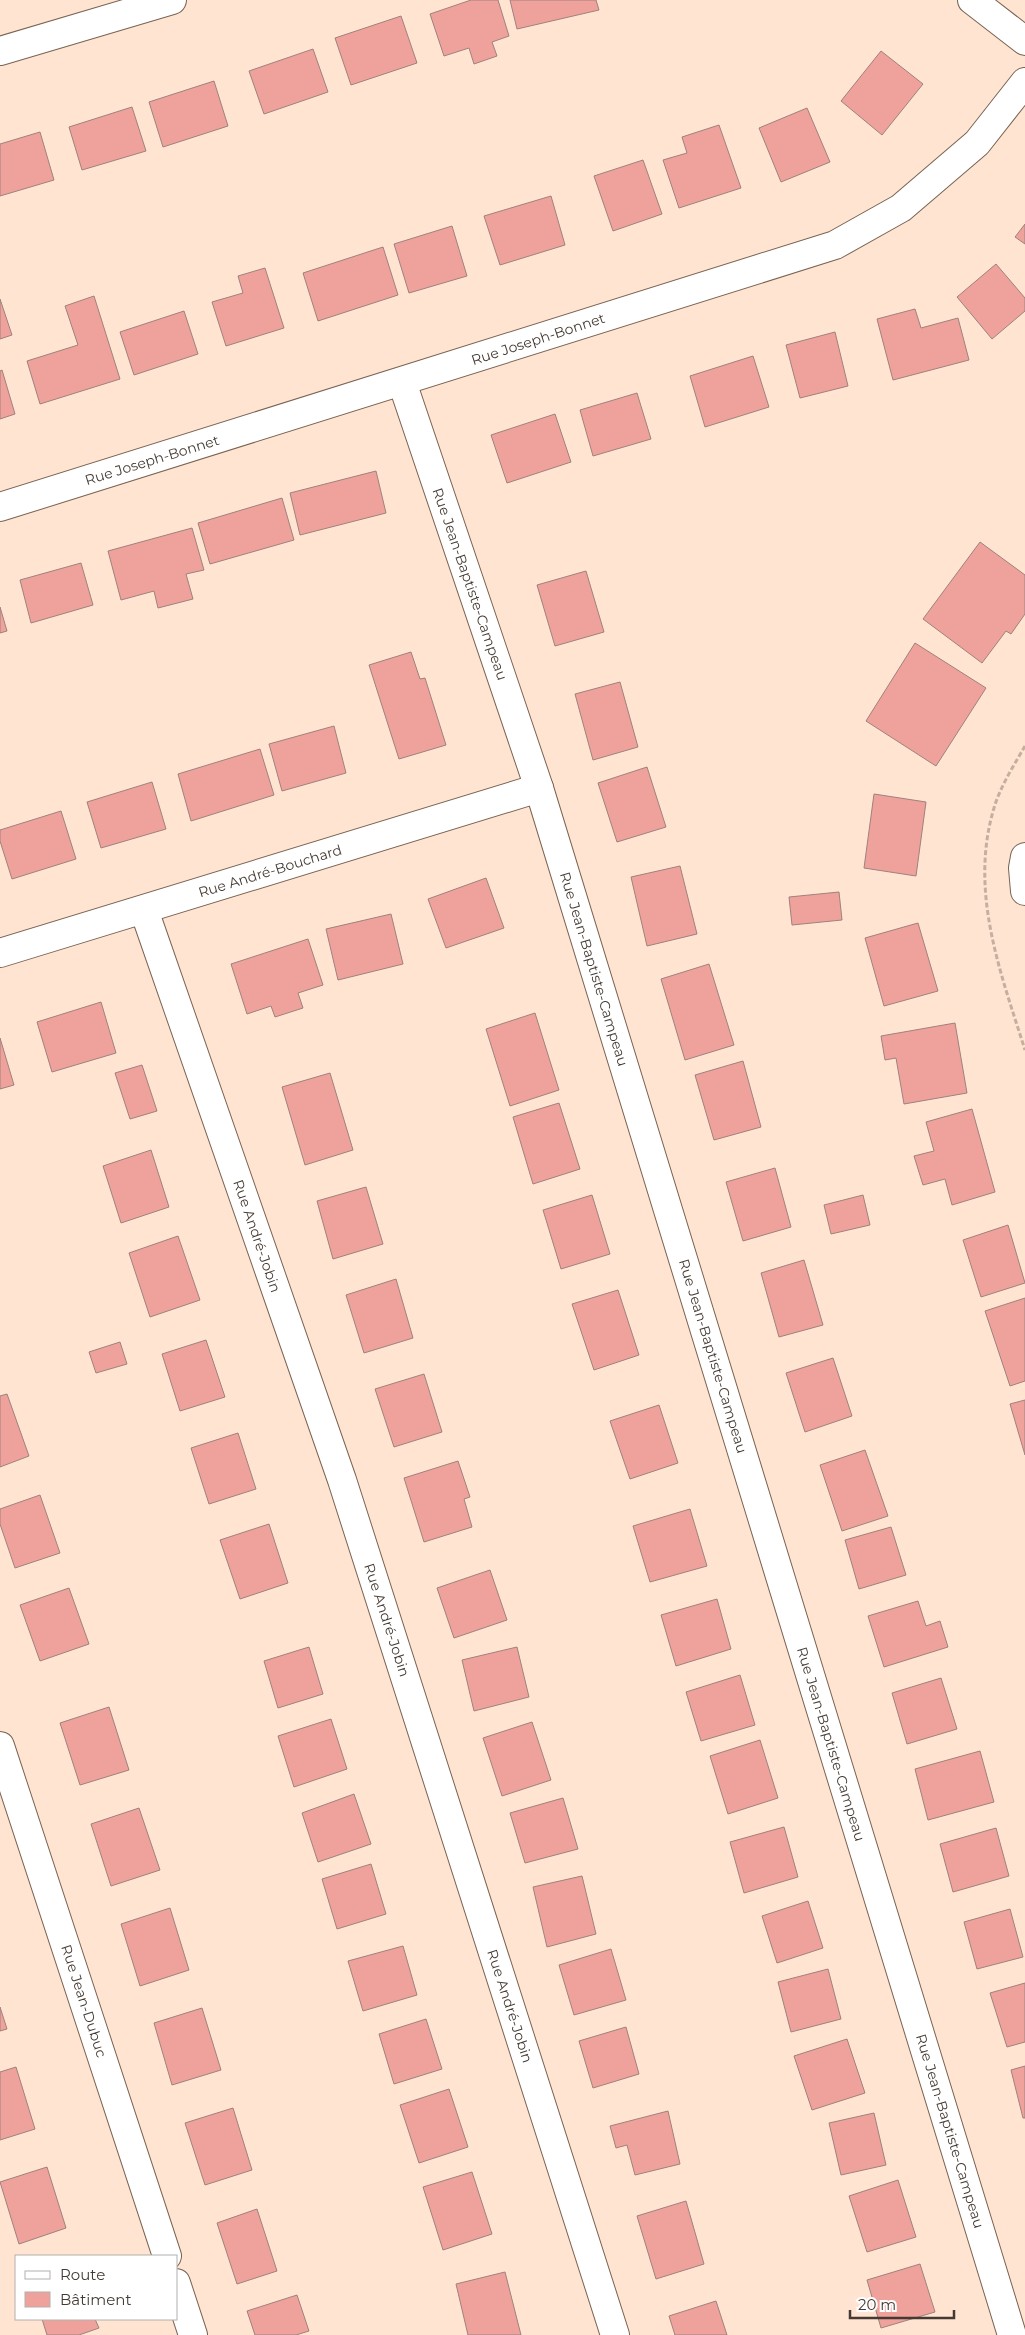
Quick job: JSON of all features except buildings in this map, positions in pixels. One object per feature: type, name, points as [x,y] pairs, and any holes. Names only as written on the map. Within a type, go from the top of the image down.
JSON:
[{"type":"street","points":[[0,51],[172,0]]},
{"type":"street","points":[[972,0],[1025,41]]},
{"type":"street","name":"Rue Joseph-Bonnet","points":[[0,507],[835,245],[901,208],[977,143],[1025,82]]},
{"type":"street","name":"Rue Jean-Baptiste-Campeau","points":[[402,382],[539,788],[1012,2335]]},
{"type":"street","name":"Rue André-Bouchard","points":[[0,953],[539,788]]},
{"type":"street","points":[[1025,857],[1023,868],[1025,891]]},
{"type":"street","name":"Rue André-Jobin","points":[[144,910],[342,1480],[614,2335]]},
{"type":"street","name":"Rue Jean-Dubuc","points":[[0,1746],[167,2255]]},
{"type":"street","points":[[178,2289],[193,2335]]}]
